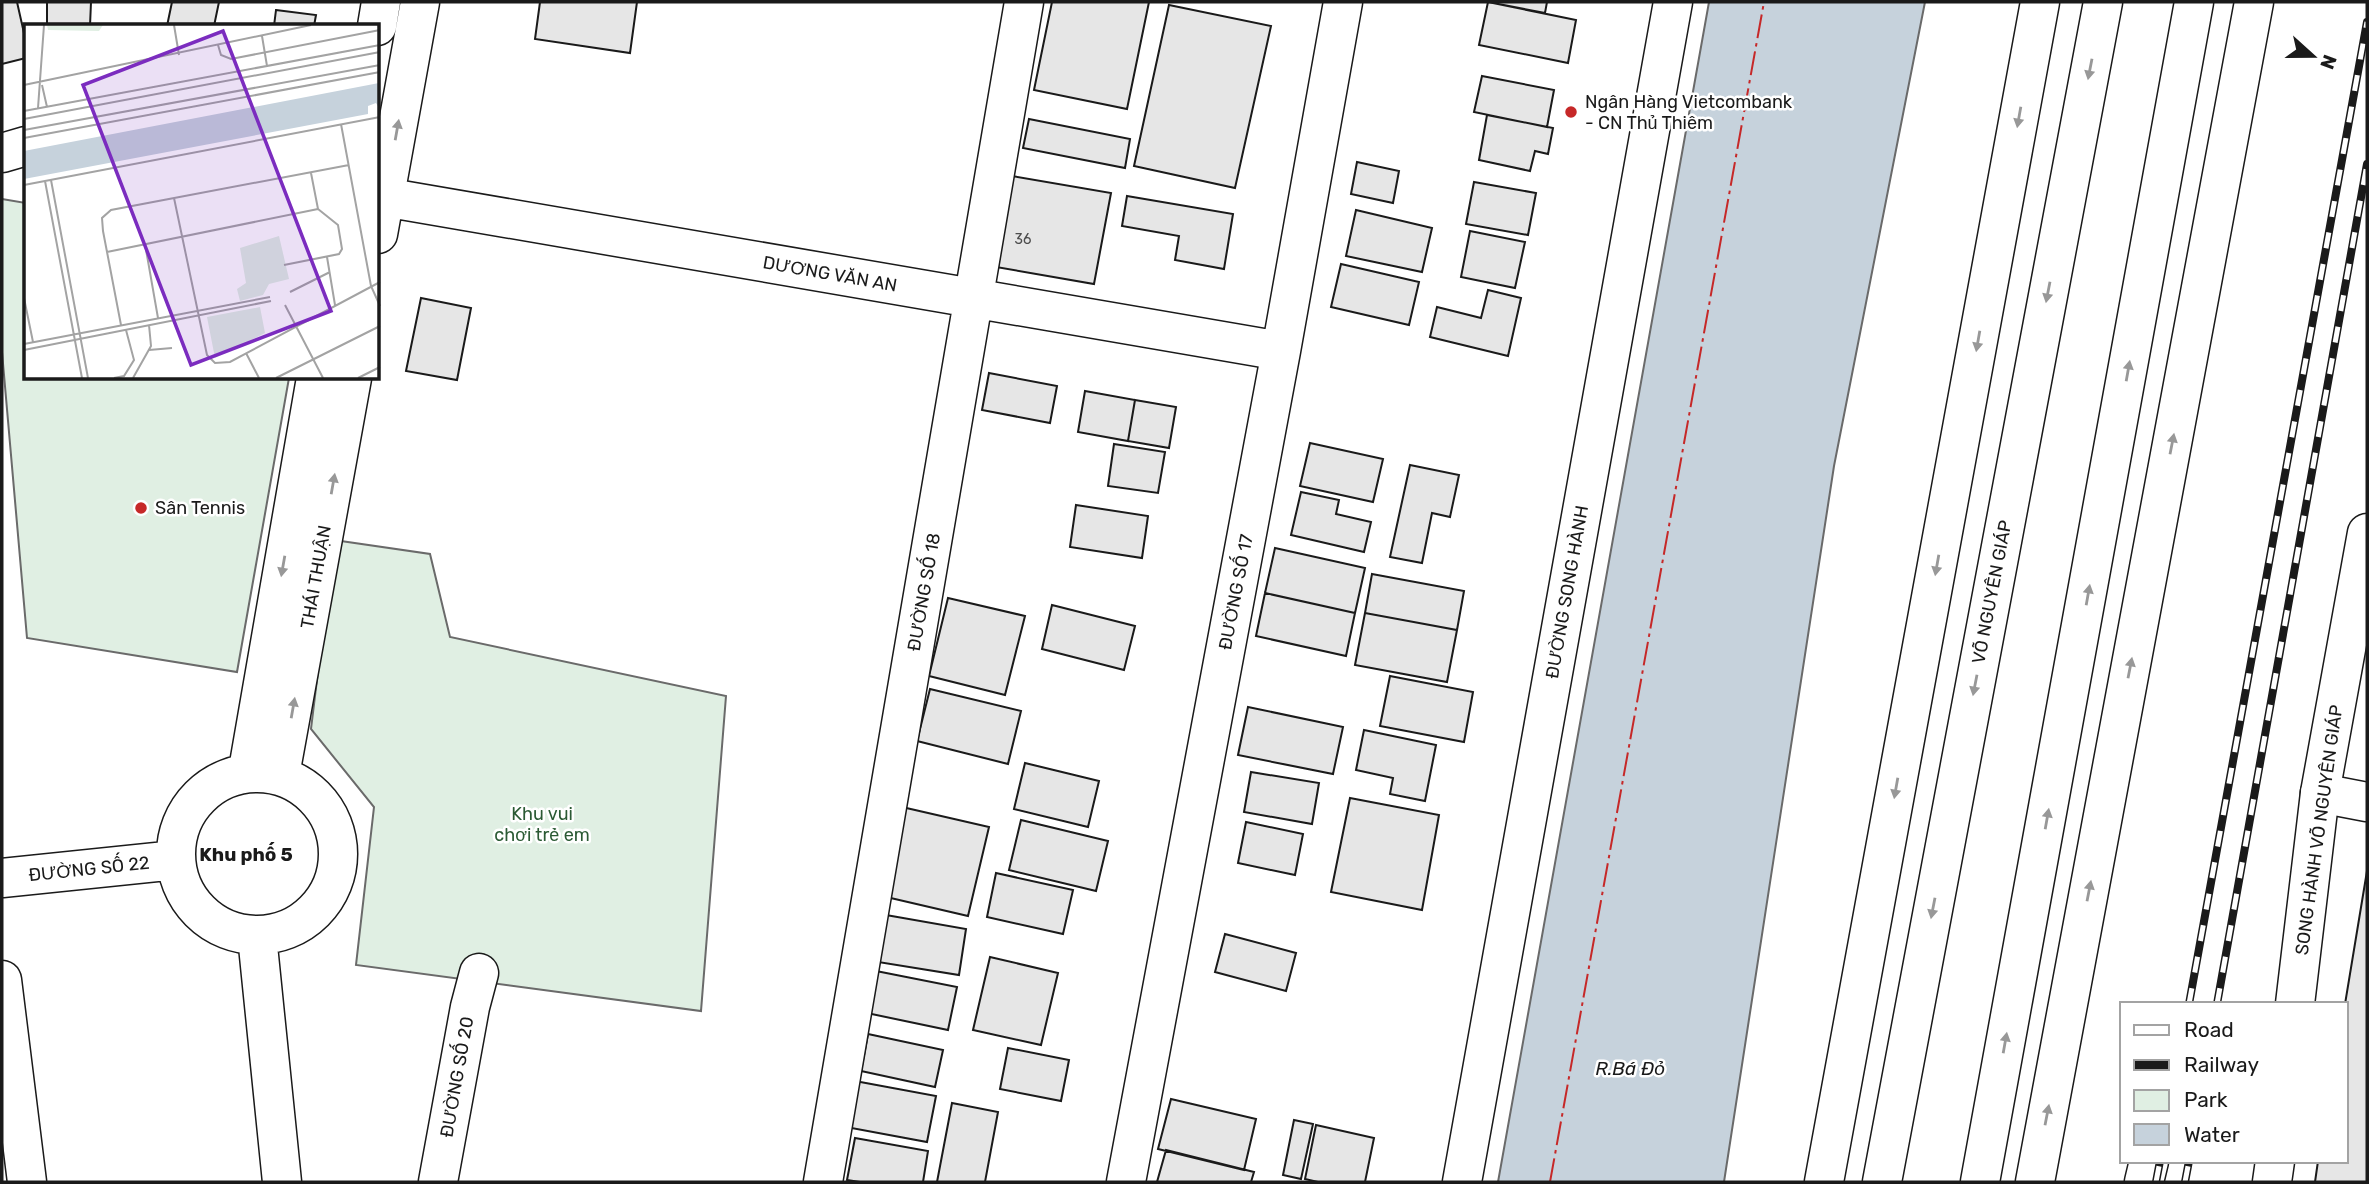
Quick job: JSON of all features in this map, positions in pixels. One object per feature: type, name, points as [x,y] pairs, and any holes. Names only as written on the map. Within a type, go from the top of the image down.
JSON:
[{"type":"main road","points":[[377,24],[382,2]]},
{"type":"main road","points":[[381,196],[420,2]]},
{"type":"main road","name":"ĐƯỜNG SỐ 18","points":[[823,1182],[1024,2]]},
{"type":"main road","name":"ĐƯỜNG SỐ 17","points":[[1126,1182],[1281,351],[1343,2]]},
{"type":"main road","name":"ĐƯỜNG SONG HÀNH","points":[[1462,1182],[1672,2]]},
{"type":"main road","points":[[1824,1182],[2040,2]]},
{"type":"main road","name":"VÕ NGUYÊN GIÁP","points":[[1882,1182],[2103,2]]},
{"type":"main road","points":[[1980,1182],[2194,2]]},
{"type":"main road","points":[[2035,1182],[2254,2]]},
{"type":"main road","points":[[2,153],[24,147]]},
{"type":"main road","name":"DƯƠNG VĂN AN","points":[[381,196],[1281,351]]},
{"type":"main road","name":"THÁI THUẬN","points":[[264,773],[316,380]]},
{"type":"main road","name":"THÁI THUẬN","points":[[264,773],[352,380]]},
{"type":"main road","name":"SONG HÀNH VÕ NGUYÊN GIÁP","points":[[2295,1002],[2320,793],[2358,629],[2365,554]]},
{"type":"main road","points":[[264,773],[312,794],[321,804],[335,830],[338,849],[335,878],[315,912],[281,933],[257,936],[239,934],[205,918],[184,890],[176,860],[179,832],[191,807],[202,795],[225,779],[264,773]]},
{"type":"main road","points":[[2320,793],[2367,802]]},
{"type":"main road","name":"ĐƯỜNG SỐ 22","points":[[2,878],[176,860]]},
{"type":"main road","points":[[257,936],[282,1182]]},
{"type":"main road","name":"ĐƯỜNG SỐ 20","points":[[438,1182],[470,1007],[479,973]]},
{"type":"main road","points":[[2,980],[27,1182]]},
{"type":"main road","points":[[2144,1182],[2149,1163]]},
{"type":"main road","points":[[2272,1182],[2275,1163]]},
{"type":"green space","name":"Sân Tennis","points":[[2,199],[24,203],[24,380],[289,380],[237,672],[27,638],[2,352]]},
{"type":"green space","name":"Khu vui chơi trẻ em","points":[[334,540],[430,554],[450,637],[726,696],[701,1011],[356,965],[374,807],[311,729]]},
{"type":"water","name":"R.Bá Đỏ","points":[[1709,2],[1925,2],[1834,466],[1724,1182],[1498,1182]]},
{"type":"building","points":[[2,2],[17,2],[24,33],[24,58],[2,64]]},
{"type":"building","points":[[47,2],[91,2],[90,24],[47,24]]},
{"type":"building","points":[[172,2],[219,2],[214,24],[167,24]]},
{"type":"building","points":[[540,2],[637,2],[630,53],[535,39]]},
{"type":"building","points":[[1052,2],[1149,2],[1127,109],[1034,90]]},
{"type":"building","points":[[1488,2],[1576,20],[1568,63],[1479,45]]},
{"type":"building","points":[[1488,2],[1547,2],[1545,13]]},
{"type":"building","points":[[1169,5],[1271,26],[1235,188],[1134,166]]},
{"type":"building","points":[[276,10],[316,15],[314,24],[274,24]]},
{"type":"building","points":[[1482,76],[1554,90],[1547,127],[1474,112]]},
{"type":"building","points":[[1487,115],[1553,128],[1548,154],[1535,151],[1530,171],[1479,160]]},
{"type":"building","points":[[1029,119],[1130,139],[1125,168],[1023,148]]},
{"type":"building","points":[[1357,162],[1399,171],[1393,203],[1351,194]]},
{"type":"building","points":[[1012,176],[1111,193],[1094,284],[996,267]]},
{"type":"building","points":[[1474,182],[1536,193],[1528,235],[1466,224]]},
{"type":"building","points":[[1127,196],[1233,214],[1224,269],[1175,260],[1179,236],[1122,226]]},
{"type":"building","points":[[1356,210],[1432,228],[1422,272],[1346,256]]},
{"type":"building","points":[[1470,231],[1525,242],[1515,288],[1461,277]]},
{"type":"building","points":[[1341,264],[1419,282],[1409,325],[1331,307]]},
{"type":"building","points":[[1488,290],[1521,298],[1508,356],[1430,337],[1437,307],[1481,318]]},
{"type":"building","points":[[421,298],[471,308],[457,380],[406,371]]},
{"type":"building","points":[[989,373],[1057,386],[1050,423],[982,410]]},
{"type":"building","points":[[1085,391],[1135,400],[1128,441],[1078,432]]},
{"type":"building","points":[[1135,400],[1176,407],[1169,448],[1128,441]]},
{"type":"building","points":[[1310,443],[1383,459],[1373,502],[1300,486]]},
{"type":"building","points":[[1114,444],[1165,452],[1158,493],[1108,486]]},
{"type":"building","points":[[1410,465],[1459,475],[1450,517],[1432,513],[1422,563],[1390,557]]},
{"type":"building","points":[[1301,492],[1339,500],[1336,514],[1371,522],[1364,552],[1291,535]]},
{"type":"building","points":[[1076,505],[1148,516],[1142,558],[1070,547]]},
{"type":"building","points":[[1275,548],[1365,568],[1355,613],[1265,593]]},
{"type":"building","points":[[1372,574],[1464,591],[1457,630],[1365,613]]},
{"type":"building","points":[[1265,593],[1355,613],[1346,656],[1256,636]]},
{"type":"building","points":[[948,598],[1025,616],[1005,695],[929,676]]},
{"type":"building","points":[[1052,605],[1135,626],[1124,670],[1042,649]]},
{"type":"building","points":[[1365,613],[1457,630],[1447,682],[1355,665]]},
{"type":"building","points":[[1390,676],[1473,692],[1464,742],[1380,726]]},
{"type":"building","points":[[930,689],[1021,711],[1008,764],[917,741]]},
{"type":"building","points":[[1248,707],[1343,727],[1333,774],[1238,755]]},
{"type":"building","points":[[1364,730],[1436,745],[1425,801],[1390,794],[1393,778],[1356,770]]},
{"type":"building","points":[[1025,763],[1099,781],[1088,827],[1014,809]]},
{"type":"building","points":[[1251,772],[1319,783],[1312,824],[1244,812]]},
{"type":"building","points":[[1350,798],[1439,815],[1422,910],[1331,892]]},
{"type":"building","points":[[902,807],[989,827],[968,916],[882,896]]},
{"type":"building","points":[[1021,820],[1108,841],[1096,891],[1009,870]]},
{"type":"building","points":[[1246,822],[1303,834],[1295,875],[1238,863]]},
{"type":"building","points":[[2367,871],[2367,1182],[2315,1182],[2318,1163],[2348,1163],[2348,1002],[2345,1002]]},
{"type":"building","points":[[996,873],[1073,890],[1063,934],[987,917]]},
{"type":"building","points":[[886,915],[966,929],[959,975],[878,962]]},
{"type":"building","points":[[1225,934],[1296,953],[1286,991],[1215,972]]},
{"type":"building","points":[[990,957],[1058,973],[1041,1045],[973,1030]]},
{"type":"building","points":[[871,970],[957,987],[948,1030],[862,1012]]},
{"type":"building","points":[[868,1034],[943,1050],[935,1087],[861,1071]]},
{"type":"building","points":[[1008,1048],[1069,1060],[1061,1101],[1000,1089]]},
{"type":"building","points":[[855,1081],[936,1096],[927,1142],[846,1127]]},
{"type":"building","points":[[1171,1099],[1256,1119],[1244,1170],[1158,1149]]},
{"type":"building","points":[[952,1103],[998,1112],[985,1182],[937,1182]]},
{"type":"building","points":[[1294,1120],[1313,1124],[1301,1179],[1283,1175]]},
{"type":"building","points":[[1316,1125],[1374,1138],[1365,1182],[1318,1182],[1305,1179]]},
{"type":"building","points":[[855,1138],[928,1151],[923,1182],[847,1180]]},
{"type":"building","points":[[1166,1150],[1254,1172],[1251,1182],[1157,1182]]},
{"type":"railway","points":[[2189,1002],[2367,22]]},
{"type":"railway","points":[[2217,1002],[2367,164]]},
{"type":"railway","points":[[2156,1182],[2160,1163]]},
{"type":"railway","points":[[2185,1182],[2189,1163]]},
{"type":"power","points":[[1550,1182],[1764,2]]},
{"type":"place","name":"Ngân Hàng Vietcombank - CN Thủ Thiêm","points":[[1571,112]]},
{"type":"place","name":"Sân Tennis","points":[[141,508]]},
{"type":"district","name":"Khu phố 5","points":[[246,854]]}]
